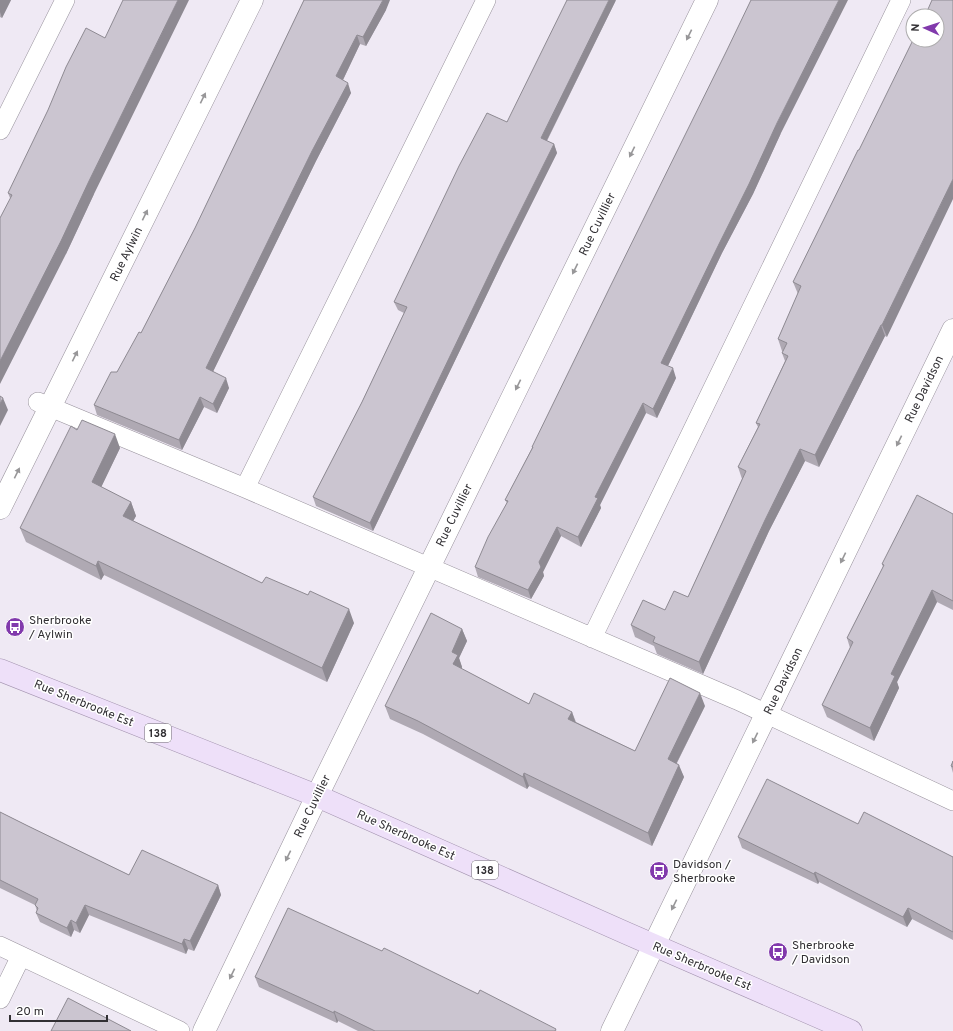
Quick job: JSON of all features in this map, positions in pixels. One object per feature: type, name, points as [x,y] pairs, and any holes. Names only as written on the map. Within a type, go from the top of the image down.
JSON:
[{"type":"main road","name":"Rue Sherbrooke Est","points":[[0,670],[317,796],[851,1031]]},
{"type":"street","name":"Rue Aylwin","points":[[0,508],[44,405],[252,0]]},
{"type":"street","name":"Rue Cuvillier","points":[[204,1031],[428,568],[706,0]]},
{"type":"street","name":"Rue Davidson","points":[[612,1031],[953,330]]},
{"type":"lane","points":[[0,130],[65,0]]},
{"type":"lane","points":[[246,488],[486,0]]},
{"type":"lane","points":[[592,638],[901,0]]},
{"type":"lane","points":[[44,405],[246,488],[767,714],[953,801]]},
{"type":"lane","points":[[0,946],[180,1031]]},
{"type":"lane","points":[[0,999],[21,956]]},
{"type":"building","points":[[123,0],[178,0],[61,241],[0,361],[0,218],[12,195],[8,193],[48,110],[66,67],[86,28],[105,38]]},
{"type":"building","points":[[304,0],[383,0],[363,37],[357,35],[336,76],[348,83],[312,151],[206,368],[226,378],[213,404],[200,397],[179,440],[94,405],[111,372],[117,372],[139,332],[141,333],[195,228]]},
{"type":"building","points":[[567,0],[609,0],[541,138],[554,144],[499,254],[370,523],[313,497],[362,402],[407,307],[394,302],[459,166],[487,113],[507,122]]},
{"type":"building","points":[[751,0],[839,0],[777,123],[749,184],[661,363],[673,368],[653,409],[643,403],[595,497],[598,498],[578,537],[557,527],[539,562],[541,567],[528,590],[475,567],[488,537],[508,501],[505,500],[533,447]]},
{"type":"building","points":[[932,0],[953,0],[953,179],[882,325],[815,455],[800,449],[765,520],[699,662],[653,642],[655,637],[631,625],[643,600],[665,610],[674,591],[688,597],[746,471],[738,467],[760,424],[756,423],[788,356],[782,353],[787,343],[778,339],[801,286],[793,282],[909,48],[945,48],[945,8],[928,8]]},
{"type":"building","points":[[0,396],[3,398],[0,404]]},
{"type":"building","points":[[82,420],[115,434],[92,482],[131,502],[123,516],[262,583],[266,577],[308,595],[310,591],[349,609],[322,668],[98,561],[96,566],[20,528],[71,426],[77,430]]},
{"type":"building","points":[[917,495],[953,514],[953,601],[932,590],[891,674],[895,676],[870,728],[822,705],[853,642],[847,638]]},
{"type":"building","points":[[431,613],[462,629],[452,652],[458,655],[453,664],[529,704],[534,693],[572,712],[568,719],[635,751],[670,678],[700,693],[668,759],[679,765],[648,833],[524,773],[523,777],[418,721],[385,706]]},
{"type":"building","points":[[767,779],[858,824],[864,812],[953,857],[953,932],[908,908],[903,917],[815,872],[814,874],[738,837]]},
{"type":"building","points":[[0,812],[129,875],[142,850],[218,885],[190,941],[184,939],[182,944],[85,905],[76,923],[71,920],[67,928],[36,913],[38,908],[35,905],[38,899],[0,880]]},
{"type":"building","points":[[288,908],[382,951],[384,948],[478,994],[480,990],[556,1029],[555,1031],[375,1031],[334,1011],[334,1013],[255,977]]},
{"type":"building","points":[[68,998],[131,1031],[51,1031]]},
{"type":"place","name":"Sherbrooke / Aylwin","points":[[15,627]]},
{"type":"place","name":"Davidson / Sherbrooke","points":[[659,871]]},
{"type":"place","name":"Sherbrooke / Davidson","points":[[778,952]]}]
